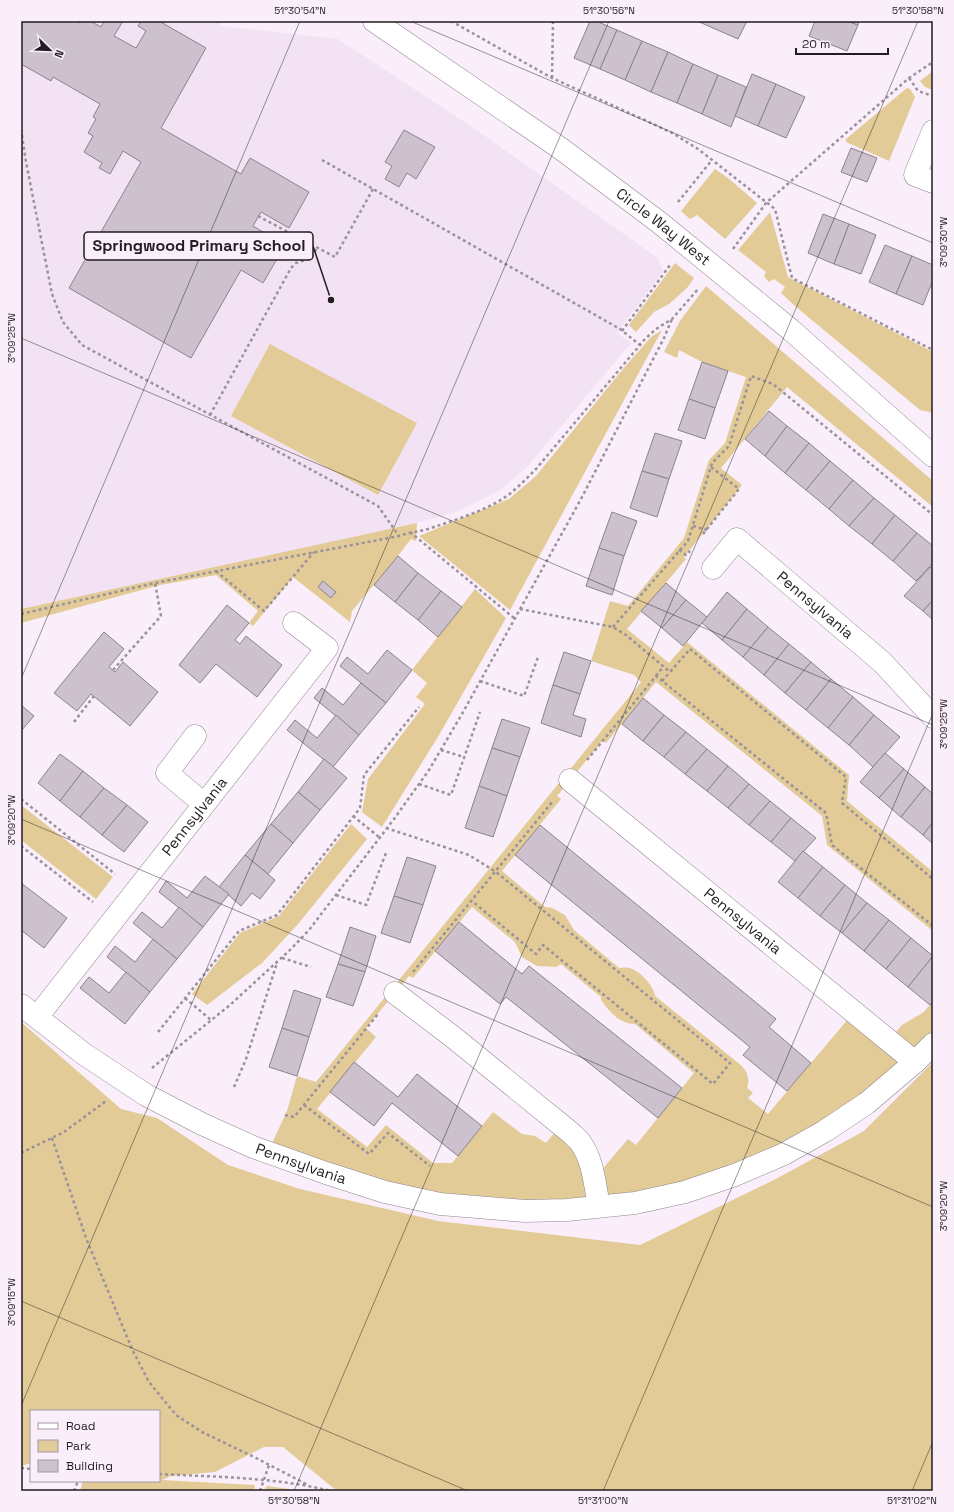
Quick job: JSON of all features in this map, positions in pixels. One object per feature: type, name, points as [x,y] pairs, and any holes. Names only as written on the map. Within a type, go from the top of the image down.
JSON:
[{"type":"street","name":"Circle Way West","points":[[374,21],[560,148],[660,223],[791,330],[933,456]]},
{"type":"street","points":[[933,131],[916,175],[933,182]]},
{"type":"street","name":"Pennsylvania","points":[[713,568],[737,540],[882,662],[933,717]]},
{"type":"street","name":"Pennsylvania","points":[[294,623],[327,648],[114,919],[29,1011],[84,1054],[146,1095],[202,1124],[253,1147],[385,1192],[440,1204],[526,1211],[567,1210],[635,1203],[685,1192],[736,1175],[784,1154],[825,1131],[867,1103],[915,1062],[933,1044]]},
{"type":"street","points":[[195,736],[167,773],[204,804]]},
{"type":"street","name":"Pennsylvania","points":[[570,780],[915,1062]]},
{"type":"street","points":[[395,993],[453,1037],[571,1133],[580,1142],[587,1154],[593,1174],[599,1206]]},
{"type":"path","points":[[451,21],[552,78],[674,134],[712,160],[775,209],[792,278],[933,350]]},
{"type":"path","points":[[552,78],[553,21]]},
{"type":"path","points":[[733,250],[766,203],[909,78],[933,62]]},
{"type":"path","points":[[909,78],[918,91],[933,96]]},
{"type":"path","points":[[21,129],[52,294],[63,322],[82,345],[378,506],[399,536]]},
{"type":"path","points":[[322,160],[622,331],[640,345]]},
{"type":"path","points":[[660,223],[712,160]]},
{"type":"path","points":[[258,216],[335,257],[373,189]]},
{"type":"path","points":[[210,415],[292,268],[296,263],[307,261],[311,258],[317,248]]},
{"type":"path","points":[[622,331],[670,265],[666,260]]},
{"type":"path","points":[[21,614],[155,583],[426,530],[478,511],[500,500],[517,488],[536,469],[640,345],[656,329],[672,319],[703,283]]},
{"type":"path","points":[[150,1069],[230,1005],[282,958],[309,930],[380,838],[419,784],[441,750],[581,499],[664,338],[672,319]]},
{"type":"path","points":[[613,627],[688,541],[712,463],[728,446],[751,376],[773,384],[933,515]]},
{"type":"path","points":[[702,535],[739,490],[711,467]]},
{"type":"path","points":[[410,532],[514,618]]},
{"type":"path","points":[[680,550],[686,555],[690,550]]},
{"type":"path","points":[[216,571],[264,611],[314,552]]},
{"type":"path","points":[[113,670],[161,616],[155,583]]},
{"type":"path","points":[[520,609],[613,627],[626,635],[670,672]]},
{"type":"path","points":[[662,681],[690,649],[846,777],[842,803],[933,879]]},
{"type":"path","points":[[480,681],[524,696],[538,657]]},
{"type":"path","points":[[285,1115],[294,1117],[663,666]]},
{"type":"path","points":[[656,676],[826,813],[832,844],[933,926]]},
{"type":"path","points":[[74,722],[94,696]]},
{"type":"path","points":[[158,1032],[239,931],[277,915],[360,808],[364,775],[419,707]]},
{"type":"path","points":[[419,784],[451,795],[480,712]]},
{"type":"path","points":[[441,750],[464,757]]},
{"type":"path","points":[[21,799],[136,891]]},
{"type":"path","points":[[353,816],[380,838]]},
{"type":"path","points":[[386,828],[469,855],[496,872],[730,1063],[713,1084],[543,945],[536,954],[472,901]]},
{"type":"path","points":[[21,846],[114,919]]},
{"type":"path","points":[[336,895],[366,905],[386,853]]},
{"type":"path","points":[[282,958],[311,967]]},
{"type":"path","points":[[234,1088],[246,1059],[277,962]]},
{"type":"path","points":[[185,998],[211,1020]]},
{"type":"path","points":[[21,1153],[64,1132],[112,1096]]},
{"type":"path","points":[[304,1105],[368,1154],[388,1133],[430,1166]]},
{"type":"path","points":[[52,1138],[86,1238],[132,1349],[148,1382],[176,1415],[202,1432],[308,1485]]},
{"type":"path","points":[[260,1491],[269,1465]]},
{"type":"path","points":[[160,1474],[264,1479],[308,1485],[331,1491]]},
{"type":"shaded area","points":[[21,21],[221,21],[220,26],[338,39],[475,129],[658,258],[663,271],[617,333],[631,343],[526,468],[499,491],[453,513],[394,529],[21,609]]},
{"type":"green space","points":[[933,71],[933,90],[925,87],[920,81]]},
{"type":"green space","points":[[907,88],[910,89],[915,97],[889,161],[846,142],[846,139]]},
{"type":"green space","points":[[715,169],[757,203],[725,239],[697,215],[690,219],[681,211]]},
{"type":"green space","points":[[770,212],[788,277],[933,352],[933,413],[920,410],[795,306],[781,293],[785,287],[774,279],[769,282],[764,276],[766,272],[738,250]]},
{"type":"green space","points":[[675,263],[694,278],[687,288],[669,304],[654,312],[636,332],[629,325]]},
{"type":"green space","points":[[706,286],[933,481],[933,507],[787,387],[721,468],[742,485],[684,557],[686,559],[627,629],[669,663],[687,642],[849,775],[847,801],[933,872],[933,931],[827,845],[822,816],[656,682],[606,743],[603,740],[557,796],[561,799],[502,871],[545,907],[552,908],[565,915],[574,930],[619,968],[633,969],[641,975],[649,983],[655,996],[742,1066],[748,1077],[747,1088],[753,1093],[748,1098],[768,1114],[854,1012],[889,1040],[902,1025],[924,1012],[933,1001],[933,1044],[867,1103],[685,1192],[479,1208],[268,1152],[287,1111],[297,1076],[316,1082],[641,682],[634,675],[591,661],[610,601],[628,606],[684,538],[709,460],[725,443],[746,377],[702,362],[679,350],[677,358],[664,352],[680,321]],"holes":[[[472,907],[515,942],[522,957],[537,966],[556,967],[561,964],[601,997],[601,1000],[615,1016],[624,1022],[635,1024],[694,1073],[636,1145],[628,1139],[594,1179],[561,1125],[546,1143],[535,1136],[522,1134],[493,1112],[452,1163],[433,1163],[386,1125],[367,1147],[317,1109],[376,1037],[366,1028],[409,976],[413,978]]]},
{"type":"green space","points":[[662,330],[510,610],[419,536],[509,499],[536,476],[623,369],[651,337]]},
{"type":"green space","points":[[270,344],[417,423],[378,495],[231,416]]},
{"type":"green space","points":[[417,523],[416,541],[411,539],[352,611],[350,622],[293,577],[253,626],[249,623],[258,611],[216,575],[160,585],[21,623],[21,609]]},
{"type":"green space","points":[[475,589],[506,618],[439,735],[382,827],[362,812],[368,779],[425,704],[416,697],[427,683],[412,670]]},
{"type":"green space","points":[[21,805],[113,877],[96,899],[21,840]]},
{"type":"green space","points":[[351,824],[367,839],[299,923],[262,963],[207,1005],[192,994],[240,933],[279,916]]},
{"type":"green space","points":[[21,1022],[121,1109],[157,1118],[228,1165],[300,1189],[438,1221],[640,1245],[774,1180],[864,1131],[933,1062],[933,1491],[337,1491],[283,1447],[264,1447],[215,1472],[171,1476],[162,1480],[255,1485],[254,1491],[80,1491],[83,1482],[160,1482],[160,1410],[30,1410],[30,1463],[21,1466]]},
{"type":"green space","points":[[267,1486],[304,1491],[264,1491]]},
{"type":"building","points":[[21,21],[77,21],[80,23],[81,21],[90,21],[101,27],[104,21],[123,21],[114,36],[136,48],[146,31],[138,26],[141,21],[159,21],[206,48],[161,128],[241,174],[250,158],[309,192],[289,228],[261,212],[253,226],[285,245],[263,283],[241,270],[191,358],[69,288],[141,162],[123,151],[110,174],[99,168],[102,163],[84,152],[93,136],[88,133],[96,119],[93,117],[100,104],[53,77],[51,81],[21,64]]},
{"type":"building","points":[[590,21],[596,21],[617,30],[600,69],[574,58]]},
{"type":"building","points":[[697,21],[747,21],[738,39]]},
{"type":"building","points":[[815,21],[847,21],[858,25],[847,51],[809,36]]},
{"type":"building","points":[[847,21],[859,21],[858,25]]},
{"type":"building","points":[[617,30],[642,41],[625,80],[600,69]]},
{"type":"building","points":[[642,41],[668,52],[651,92],[625,80]]},
{"type":"building","points":[[668,52],[693,64],[677,103],[651,92]]},
{"type":"building","points":[[693,64],[718,75],[702,114],[677,103]]},
{"type":"building","points":[[752,74],[776,84],[758,126],[735,116]]},
{"type":"building","points":[[718,75],[746,87],[731,127],[702,114]]},
{"type":"building","points":[[776,84],[805,97],[786,138],[758,126]]},
{"type":"building","points":[[404,130],[435,147],[416,179],[407,173],[399,187],[385,179],[392,166],[385,162]]},
{"type":"building","points":[[851,148],[877,158],[867,182],[841,172]]},
{"type":"building","points":[[823,214],[849,224],[834,264],[808,253]]},
{"type":"building","points":[[849,224],[876,235],[861,274],[834,264]]},
{"type":"building","points":[[885,245],[912,256],[896,294],[869,282]]},
{"type":"building","points":[[912,256],[933,265],[933,280],[923,305],[896,294]]},
{"type":"building","points":[[702,362],[728,371],[715,408],[689,399]]},
{"type":"building","points":[[689,399],[715,408],[705,439],[678,430]]},
{"type":"building","points":[[769,411],[787,426],[765,456],[745,439]]},
{"type":"building","points":[[787,426],[809,443],[785,473],[765,456]]},
{"type":"building","points":[[655,433],[682,441],[669,479],[642,471]]},
{"type":"building","points":[[809,443],[830,461],[806,490],[785,473]]},
{"type":"building","points":[[830,461],[853,480],[829,509],[806,490]]},
{"type":"building","points":[[642,471],[669,479],[657,517],[630,508]]},
{"type":"building","points":[[853,480],[874,498],[849,526],[829,509]]},
{"type":"building","points":[[874,498],[895,515],[872,544],[849,526]]},
{"type":"building","points":[[612,512],[637,521],[624,556],[599,548]]},
{"type":"building","points":[[895,515],[917,533],[893,561],[872,544]]},
{"type":"building","points":[[917,533],[933,546],[933,563],[916,581],[893,561]]},
{"type":"building","points":[[599,548],[624,556],[612,595],[586,586]]},
{"type":"building","points":[[398,556],[418,573],[395,602],[374,585]]},
{"type":"building","points":[[930,567],[933,569],[933,600],[923,611],[904,596]]},
{"type":"building","points":[[418,573],[441,591],[418,620],[395,602]]},
{"type":"building","points":[[323,581],[336,592],[331,598],[318,587]]},
{"type":"building","points":[[666,583],[686,600],[662,628],[641,611]]},
{"type":"building","points":[[441,591],[462,607],[438,637],[418,620]]},
{"type":"building","points":[[727,592],[747,609],[722,640],[702,623]]},
{"type":"building","points":[[686,600],[707,617],[683,646],[662,628]]},
{"type":"building","points":[[933,600],[933,620],[923,611]]},
{"type":"building","points":[[227,605],[249,623],[235,640],[240,644],[246,636],[282,665],[257,697],[216,664],[200,683],[179,665]]},
{"type":"building","points":[[747,609],[768,627],[743,657],[722,640]]},
{"type":"building","points":[[768,627],[789,644],[764,675],[743,657]]},
{"type":"building","points":[[104,632],[124,649],[109,667],[115,672],[123,662],[158,692],[130,726],[91,694],[77,711],[54,693]]},
{"type":"building","points":[[789,644],[811,662],[785,693],[764,675]]},
{"type":"building","points":[[387,650],[412,670],[386,703],[340,666],[347,657],[368,674]]},
{"type":"building","points":[[564,652],[591,661],[580,694],[553,685]]},
{"type":"building","points":[[811,662],[831,679],[806,710],[785,693]]},
{"type":"building","points":[[831,679],[853,697],[828,728],[806,710]]},
{"type":"building","points":[[361,683],[386,703],[359,735],[314,698],[322,688],[343,705]]},
{"type":"building","points":[[553,685],[580,694],[573,715],[586,719],[581,737],[541,723]]},
{"type":"building","points":[[853,697],[874,715],[849,745],[828,728]]},
{"type":"building","points":[[643,698],[664,715],[643,741],[622,724]]},
{"type":"building","points":[[21,705],[34,716],[21,731]]},
{"type":"building","points":[[336,715],[359,735],[333,767],[287,730],[295,720],[317,738]]},
{"type":"building","points":[[664,715],[686,732],[664,757],[643,741]]},
{"type":"building","points":[[874,715],[900,737],[873,767],[849,745]]},
{"type":"building","points":[[502,719],[530,728],[520,757],[492,748]]},
{"type":"building","points":[[686,732],[707,749],[685,774],[664,757]]},
{"type":"building","points":[[492,748],[520,757],[507,796],[479,786]]},
{"type":"building","points":[[707,749],[728,766],[707,791],[685,774]]},
{"type":"building","points":[[885,753],[904,769],[879,798],[860,782]]},
{"type":"building","points":[[60,754],[83,771],[60,801],[38,783]]},
{"type":"building","points":[[324,759],[347,778],[320,810],[298,792]]},
{"type":"building","points":[[728,766],[749,784],[728,808],[707,791]]},
{"type":"building","points":[[904,769],[925,787],[901,817],[879,798]]},
{"type":"building","points":[[83,771],[104,788],[80,817],[60,801]]},
{"type":"building","points":[[749,784],[770,801],[749,825],[728,808]]},
{"type":"building","points":[[479,786],[507,796],[493,837],[465,828]]},
{"type":"building","points":[[925,787],[933,794],[933,822],[923,835],[901,817]]},
{"type":"building","points":[[104,788],[127,805],[102,835],[80,817]]},
{"type":"building","points":[[298,792],[320,810],[293,843],[271,824]]},
{"type":"building","points":[[770,801],[791,818],[771,842],[749,825]]},
{"type":"building","points":[[127,805],[148,822],[124,852],[102,835]]},
{"type":"building","points":[[791,818],[816,838],[795,861],[771,842]]},
{"type":"building","points":[[933,822],[933,844],[923,835]]},
{"type":"building","points":[[271,824],[293,843],[268,874],[245,855]]},
{"type":"building","points":[[540,825],[776,1019],[769,1027],[811,1063],[787,1091],[743,1055],[750,1047],[515,855]]},
{"type":"building","points":[[803,851],[823,867],[798,898],[778,882]]},
{"type":"building","points":[[245,855],[275,880],[260,899],[252,893],[241,906],[219,887]]},
{"type":"building","points":[[407,857],[436,866],[423,905],[394,896]]},
{"type":"building","points":[[823,867],[845,885],[820,916],[798,898]]},
{"type":"building","points":[[205,876],[229,894],[203,927],[159,892],[166,881],[187,898]]},
{"type":"building","points":[[21,883],[67,918],[44,948],[21,930]]},
{"type":"building","points":[[845,885],[867,903],[842,933],[820,916]]},
{"type":"building","points":[[394,896],[423,905],[410,943],[381,933]]},
{"type":"building","points":[[867,903],[889,920],[864,951],[842,933]]},
{"type":"building","points":[[179,907],[203,927],[177,959],[133,923],[142,912],[162,928]]},
{"type":"building","points":[[889,920],[911,938],[886,969],[864,951]]},
{"type":"building","points":[[459,922],[522,974],[529,966],[682,1088],[658,1118],[506,997],[500,1004],[435,951]]},
{"type":"building","points":[[350,927],[376,936],[365,972],[338,964]]},
{"type":"building","points":[[911,938],[933,956],[908,987],[886,969]]},
{"type":"building","points":[[153,939],[177,959],[150,992],[107,957],[115,946],[135,962]]},
{"type":"building","points":[[933,956],[933,1001],[930,1005],[908,987]]},
{"type":"building","points":[[338,964],[365,972],[353,1006],[326,997]]},
{"type":"building","points":[[126,972],[150,992],[125,1024],[80,988],[89,977],[109,993]]},
{"type":"building","points":[[294,990],[321,999],[309,1037],[282,1028]]},
{"type":"building","points":[[282,1028],[309,1037],[297,1076],[269,1067]]},
{"type":"building","points":[[354,1062],[398,1097],[417,1074],[482,1126],[458,1156],[392,1103],[374,1126],[330,1092]]},
{"type":"place","name":"Springwood Primary School","points":[[331,300]]}]
